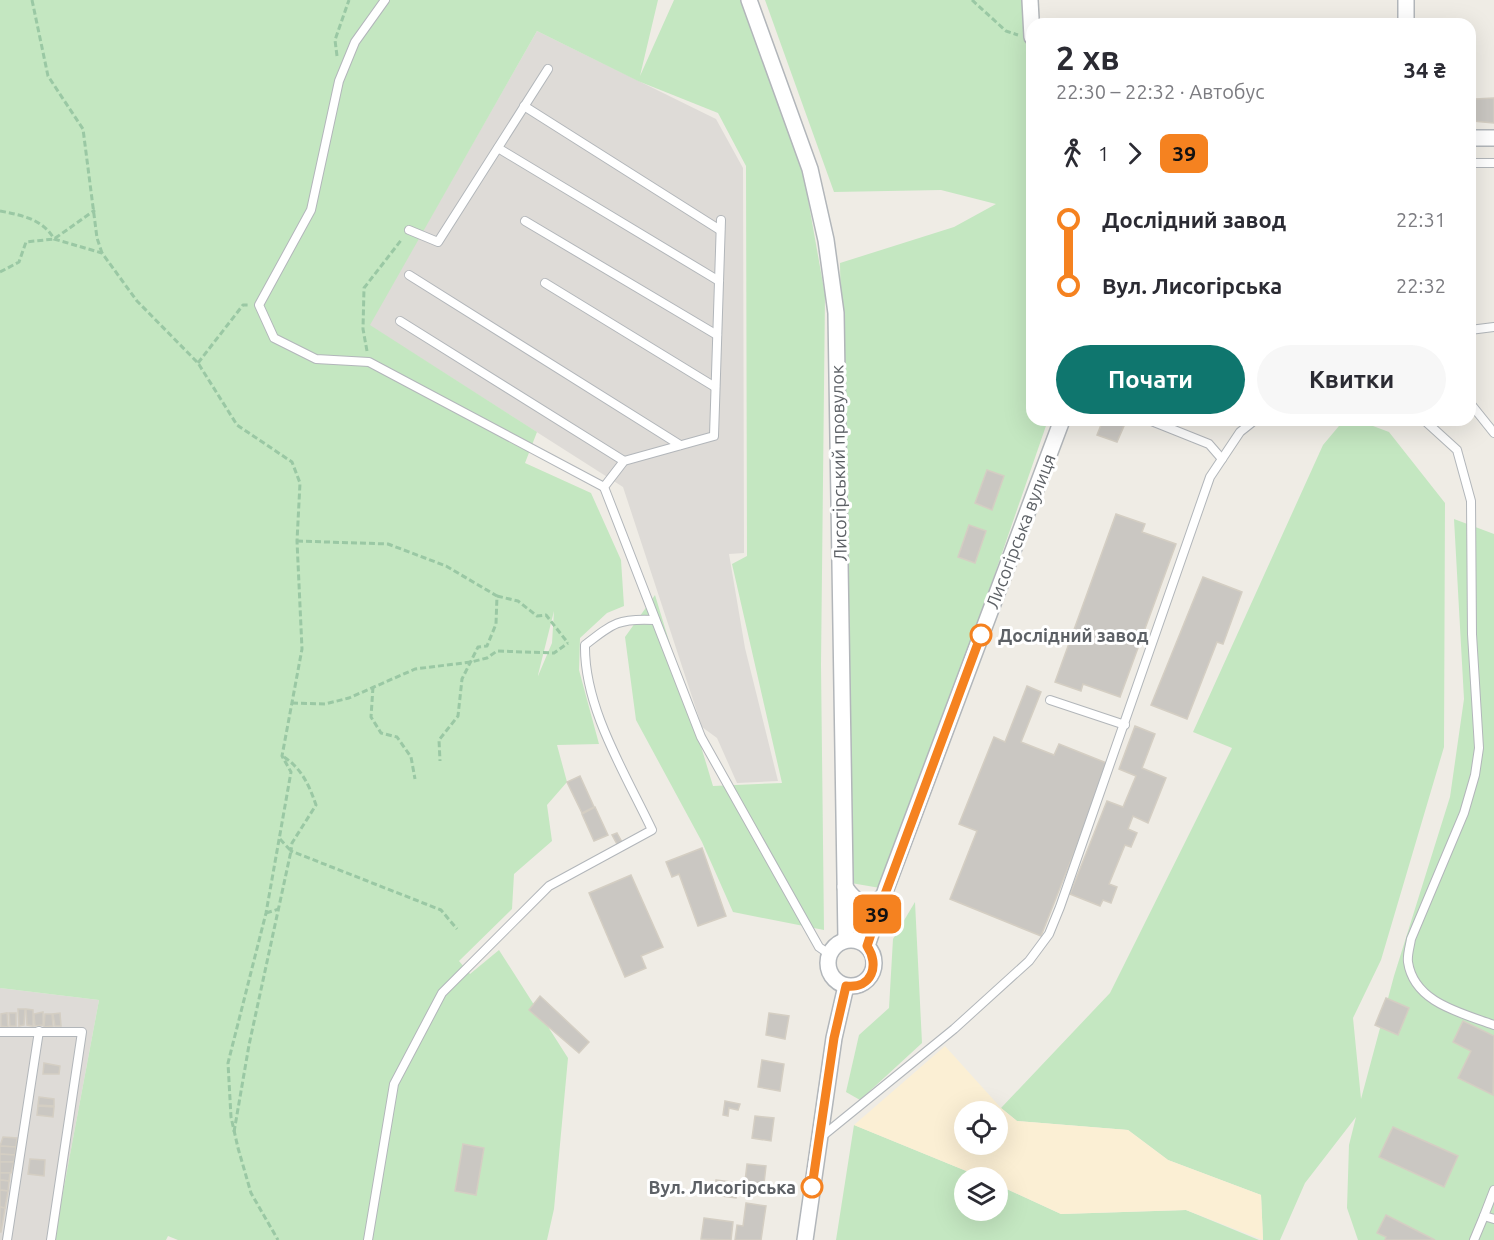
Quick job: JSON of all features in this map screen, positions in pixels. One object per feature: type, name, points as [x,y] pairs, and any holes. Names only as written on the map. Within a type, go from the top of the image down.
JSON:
[{"type":"street","name":"Лисогірський провулок","points":[[749,0],[810,169],[826,240],[836,313],[846,940]]},
{"type":"street","points":[[1029,18],[1030,0]]},
{"type":"street","points":[[1406,0],[1406,18]]},
{"type":"street","points":[[1476,138],[1494,138]]},
{"type":"street","name":"Лисогірська вулиця","points":[[867,946],[883,896],[1060,426]]},
{"type":"street","points":[[845,887],[853,899],[864,905],[876,904],[883,896]]},
{"type":"street","points":[[846,940],[857,940],[867,946],[874,955],[875,967],[870,977],[855,987],[846,986],[831,976],[827,965],[829,954],[836,945],[846,940]]},
{"type":"street","points":[[805,1240],[817,1141],[834,1038],[846,986]]},
{"type":"lane","points":[[385,0],[355,42],[339,81],[311,210],[259,305],[274,338],[316,359],[369,362],[604,488],[701,737],[819,947],[829,954]]},
{"type":"lane","points":[[409,230],[438,242],[548,69]]},
{"type":"lane","points":[[524,106],[720,230]]},
{"type":"lane","points":[[498,148],[719,281]]},
{"type":"lane","points":[[1476,164],[1494,163]]},
{"type":"lane","points":[[604,488],[624,461],[714,436],[721,220]]},
{"type":"lane","points":[[525,221],[717,335]]},
{"type":"lane","points":[[409,275],[680,445]]},
{"type":"lane","points":[[545,283],[715,387]]},
{"type":"lane","points":[[400,321],[624,461]]},
{"type":"lane","points":[[1476,329],[1494,327]]},
{"type":"lane","points":[[1476,410],[1494,433]]},
{"type":"lane","points":[[1164,426],[1209,444],[1222,459]]},
{"type":"lane","points":[[817,1141],[954,1029],[1040,948],[1060,907],[1210,477],[1240,432],[1248,426]]},
{"type":"lane","points":[[1431,426],[1457,450],[1471,501],[1472,634],[1479,748],[1475,775],[1464,813],[1411,939],[1408,961],[1414,979],[1439,1005],[1494,1025]]},
{"type":"lane","points":[[368,1240],[394,1084],[442,993],[549,886],[652,830],[594,705],[585,670],[585,645],[607,628],[627,618],[655,620]]},
{"type":"lane","points":[[1050,700],[1125,725]]},
{"type":"lane","points":[[7,1240],[39,1031]]},
{"type":"lane","points":[[0,1032],[82,1032],[51,1240]]},
{"type":"lane","points":[[1474,1240],[1494,1190]]},
{"type":"lane","points":[[1484,1216],[1494,1219]]},
{"type":"path","points":[[32,0],[48,76],[83,129],[97,238],[102,253],[137,301],[198,363],[237,425],[292,462],[300,483],[297,541],[302,649],[282,756],[291,772],[266,913],[228,1063],[234,1133],[251,1193],[278,1240]]},
{"type":"path","points":[[339,81],[336,40],[350,0]]},
{"type":"path","points":[[972,0],[1005,30],[1026,36]]},
{"type":"path","points":[[54,239],[95,210]]},
{"type":"path","points":[[0,211],[24,216],[48,228],[54,239]]},
{"type":"path","points":[[369,362],[363,329],[364,288],[409,230]]},
{"type":"path","points":[[0,272],[19,262],[26,242],[54,239],[102,253]]},
{"type":"path","points":[[198,363],[243,305],[259,305]]},
{"type":"path","points":[[297,541],[388,544],[446,566],[497,596],[518,601],[537,616],[546,615],[568,643]]},
{"type":"path","points":[[440,761],[439,740],[458,716],[462,679],[478,647],[487,646],[496,624],[497,596]]},
{"type":"path","points":[[292,703],[325,704],[349,698],[415,669],[471,662],[487,658],[497,651],[554,653],[568,643],[585,645]]},
{"type":"path","points":[[373,687],[371,717],[381,733],[398,737],[411,757],[415,779]]},
{"type":"path","points":[[234,1133],[249,1045],[280,909],[292,843],[316,805],[306,780],[294,764],[282,756]]},
{"type":"path","points":[[279,838],[291,851],[441,910],[456,929]]},
{"type":"path","points":[[266,913],[280,909]]},
{"type":"shaded area","points":[[537,31],[716,119],[743,168],[744,553],[729,554],[745,648],[778,781],[737,783],[717,738],[702,727],[623,487],[369,325]]},
{"type":"shaded area","points":[[0,988],[99,1000],[54,1240],[0,1240]]},
{"type":"green space","points":[[0,0],[658,0],[640,76],[674,0],[741,0],[803,171],[825,295],[821,665],[824,930],[733,912],[702,842],[636,720],[625,637],[655,595],[713,786],[782,783],[732,564],[747,556],[746,166],[718,113],[638,81],[537,31],[370,325],[537,432],[525,463],[591,493],[621,560],[624,606],[607,613],[580,638],[579,670],[599,744],[557,745],[567,782],[547,805],[552,841],[514,874],[512,909],[459,961],[470,974],[499,950],[568,1058],[554,1209],[547,1240],[178,1240],[168,1236],[166,1240],[54,1240],[99,1000],[0,988]],"holes":[[[554,611],[552,643],[538,676]]]},
{"type":"green space","points":[[765,0],[1026,0],[1026,426],[1046,426],[886,889],[851,883],[840,263],[954,227],[996,204],[941,190],[834,192]]},
{"type":"green space","points":[[1339,426],[1373,426],[1389,432],[1445,503],[1444,747],[1381,960],[1353,1018],[1361,1099],[1394,976],[1450,797],[1464,699],[1454,519],[1494,534],[1494,1240],[1358,1240],[1347,1208],[1349,1145],[1356,1117],[1305,1183],[1280,1240],[1263,1240],[1261,1195],[1168,1160],[1128,1130],[1017,1121],[1008,1114],[1008,1101],[1110,993],[1232,748],[1193,732],[1323,445]]},
{"type":"green space","points":[[915,902],[922,1043],[860,1100],[846,1092],[859,1035],[889,1008],[893,939]]},
{"type":"green space","points":[[854,1125],[957,1167],[954,1167],[954,1221],[1008,1221],[1008,1190],[1061,1214],[1186,1210],[1259,1240],[836,1240]]},
{"type":"sand","points":[[945,1046],[995,1101],[954,1101],[954,1155],[1008,1155],[1008,1114],[1017,1121],[1128,1130],[1168,1160],[1261,1195],[1263,1240],[1186,1210],[1061,1214],[1008,1190],[1008,1167],[957,1167],[854,1125]]},
{"type":"building","points":[[1494,98],[1494,123],[1476,121],[1476,99]]},
{"type":"building","points":[[1101,426],[1124,426],[1117,442],[1097,435]]},
{"type":"building","points":[[987,470],[1004,476],[992,510],[975,503]]},
{"type":"building","points":[[1116,514],[1145,524],[1142,532],[1176,544],[1120,697],[1083,684],[1081,691],[1055,682]]},
{"type":"building","points":[[969,525],[986,531],[975,563],[958,557]]},
{"type":"building","points":[[1203,577],[1242,592],[1223,644],[1217,642],[1187,719],[1151,705]]},
{"type":"building","points":[[1027,686],[1041,692],[1021,742],[1054,755],[1059,744],[1109,764],[1041,936],[950,899],[977,831],[959,824],[994,737],[1005,742]]},
{"type":"building","points":[[1135,726],[1155,734],[1142,768],[1166,778],[1148,823],[1133,816],[1128,829],[1137,833],[1131,847],[1125,845],[1109,884],[1117,887],[1111,903],[1103,900],[1100,906],[1070,894],[1107,801],[1123,807],[1136,776],[1119,769]]},
{"type":"building","points":[[580,776],[594,807],[582,813],[567,782]]},
{"type":"building","points":[[595,807],[608,835],[594,841],[582,814]]},
{"type":"building","points":[[617,833],[622,842],[617,844],[612,835]]},
{"type":"building","points":[[702,848],[726,916],[698,926],[679,874],[672,877],[666,862]]},
{"type":"building","points":[[631,875],[663,947],[641,956],[646,968],[625,977],[589,893]]},
{"type":"building","points":[[540,996],[589,1042],[579,1053],[529,1010]]},
{"type":"building","points":[[1386,998],[1409,1008],[1398,1035],[1375,1025]]},
{"type":"building","points":[[18,1009],[25,1009],[24,1025],[19,1026]]},
{"type":"building","points":[[26,1009],[33,1010],[33,1026],[27,1025]]},
{"type":"building","points":[[43,1012],[43,1025],[35,1026],[34,1014]]},
{"type":"building","points":[[7,1013],[8,1027],[1,1026],[1,1014]]},
{"type":"building","points":[[9,1013],[16,1013],[16,1026],[10,1026]]},
{"type":"building","points":[[60,1013],[61,1026],[55,1026],[53,1014]]},
{"type":"building","points":[[769,1013],[789,1016],[785,1039],[766,1035]]},
{"type":"building","points":[[45,1014],[52,1014],[53,1026],[44,1027]]},
{"type":"building","points":[[1463,1021],[1494,1036],[1493,1095],[1458,1078],[1471,1051],[1453,1042]]},
{"type":"building","points":[[762,1060],[784,1064],[780,1091],[758,1087]]},
{"type":"building","points":[[44,1063],[60,1066],[59,1074],[43,1074]]},
{"type":"building","points":[[39,1097],[54,1099],[54,1106],[38,1105]]},
{"type":"building","points":[[725,1101],[740,1104],[738,1110],[729,1108],[728,1116],[723,1115]]},
{"type":"building","points":[[38,1106],[54,1107],[53,1117],[37,1115]]},
{"type":"building","points":[[755,1116],[774,1118],[771,1141],[752,1138]]},
{"type":"building","points":[[1393,1127],[1458,1156],[1444,1187],[1379,1157]]},
{"type":"building","points":[[3,1137],[17,1138],[16,1147],[0,1146]]},
{"type":"building","points":[[463,1144],[484,1148],[476,1195],[455,1191]]},
{"type":"building","points":[[0,1146],[16,1147],[15,1155],[0,1154]]},
{"type":"building","points":[[0,1154],[15,1155],[14,1162],[0,1162]]},
{"type":"building","points":[[30,1159],[45,1160],[44,1176],[28,1174]]},
{"type":"building","points":[[0,1162],[14,1162],[11,1173],[0,1173]]},
{"type":"building","points":[[747,1164],[766,1166],[763,1192],[744,1190]]},
{"type":"building","points":[[0,1173],[10,1173],[9,1181],[0,1180]]},
{"type":"building","points":[[0,1180],[9,1181],[8,1191],[0,1190]]},
{"type":"building","points":[[716,1180],[738,1183],[736,1198],[715,1195]]},
{"type":"building","points":[[0,1190],[8,1191],[5,1208],[0,1207]]},
{"type":"building","points":[[746,1203],[766,1206],[761,1240],[735,1240],[737,1225],[743,1226]]},
{"type":"building","points":[[0,1207],[5,1208],[1,1232],[0,1232]]},
{"type":"building","points":[[1386,1215],[1435,1240],[1385,1240],[1386,1237],[1377,1233]]},
{"type":"building","points":[[704,1218],[733,1222],[731,1240],[701,1239]]},
{"type":"bus line","name":"39","points":[[812,1187],[834,1038],[846,986],[855,987],[861,984],[870,977],[875,967],[874,955],[867,946],[981,635]]},
{"type":"place","name":"Дослідний завод","points":[[981,635]]},
{"type":"place","name":"Вул. Лисогірська","points":[[812,1187]]}]
